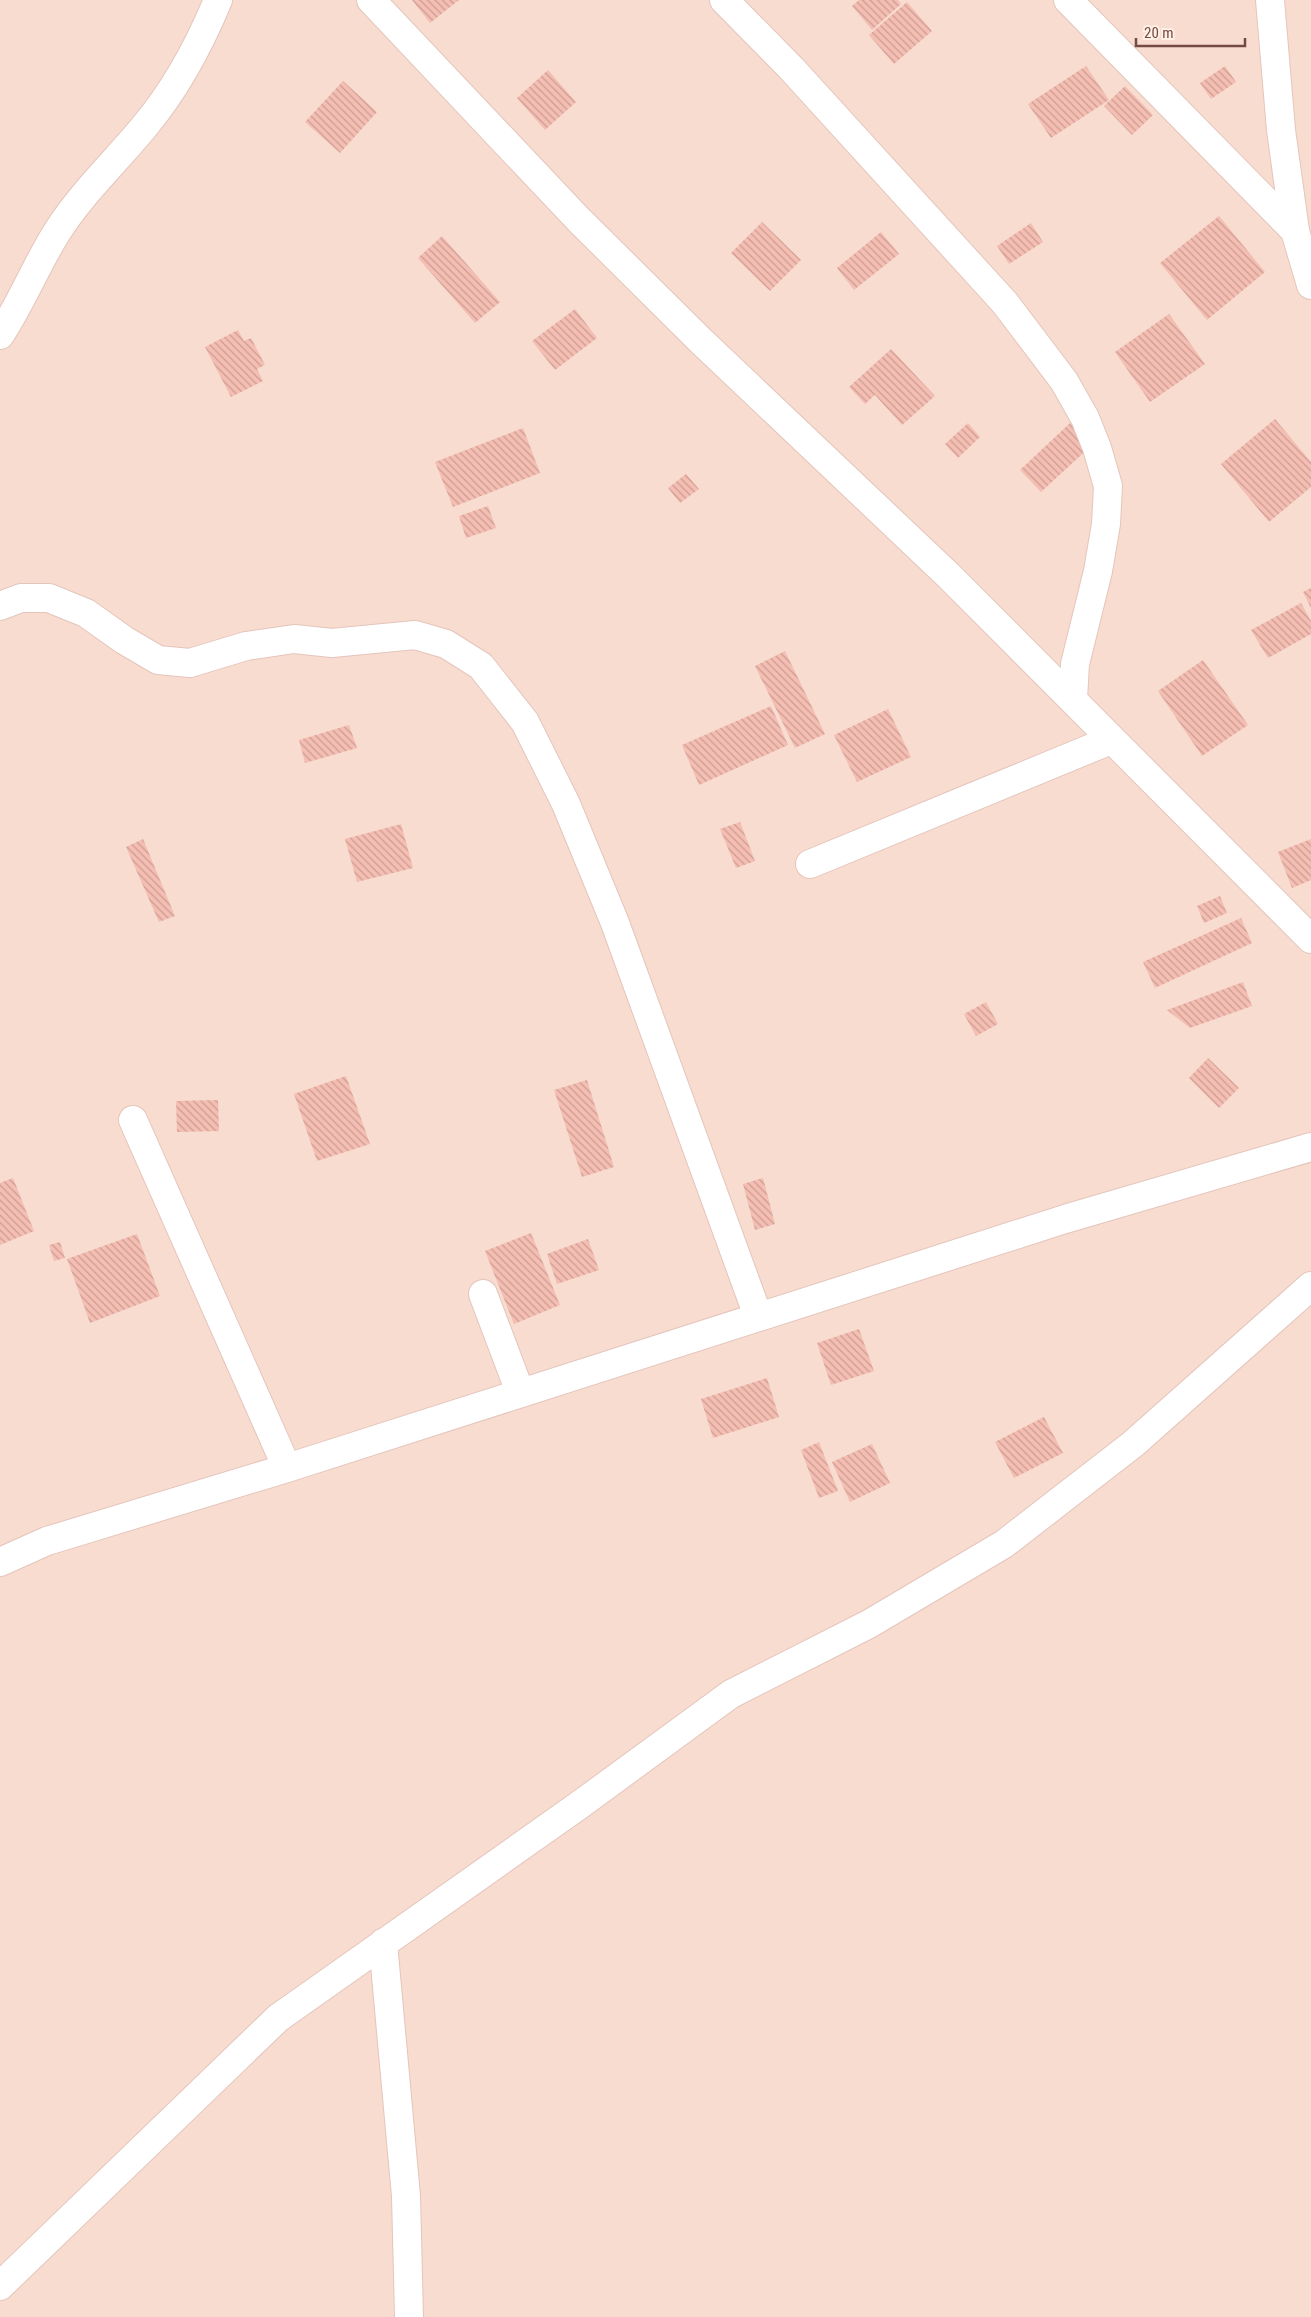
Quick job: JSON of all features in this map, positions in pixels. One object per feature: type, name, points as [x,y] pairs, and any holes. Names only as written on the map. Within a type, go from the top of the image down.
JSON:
[{"type":"street","points":[[0,335],[57,232],[90,189],[145,127],[175,86],[200,43],[218,0]]},
{"type":"street","points":[[371,0],[592,233],[700,340],[949,576],[1311,939]]},
{"type":"street","points":[[724,0],[791,68],[1006,303],[1064,381],[1085,418],[1097,448],[1108,486],[1098,571],[1075,664],[1073,699]]},
{"type":"street","points":[[1068,0],[1295,231]]},
{"type":"street","points":[[1270,0],[1281,130],[1295,231],[1311,286]]},
{"type":"street","points":[[0,606],[21,598],[49,598],[86,613],[124,640],[158,660],[190,664],[246,646],[294,639],[332,643],[415,635],[446,644],[482,666],[526,722],[566,804],[615,923],[758,1316]]},
{"type":"street","points":[[810,864],[1111,740]]},
{"type":"street","points":[[133,1120],[287,1468]]},
{"type":"street","points":[[0,1562],[47,1541],[287,1468],[1065,1219],[1311,1147]]},
{"type":"street","points":[[0,2286],[278,2018],[578,1806],[731,1694],[869,1624],[1004,1544],[1133,1444],[1311,1286]]},
{"type":"street","points":[[483,1294],[520,1392]]},
{"type":"street","points":[[383,1942],[406,2196],[409,2317]]},
{"type":"shaded area","points":[[0,0],[1311,0],[1311,2317],[0,2317]]},
{"type":"building","points":[[412,0],[459,0],[430,23]]},
{"type":"building","points":[[859,0],[898,0],[901,4],[872,30],[852,6]]},
{"type":"building","points":[[907,2],[932,31],[894,64],[869,35]]},
{"type":"building","points":[[1086,66],[1109,100],[1051,138],[1028,104]]},
{"type":"building","points":[[1225,66],[1236,82],[1211,99],[1200,83]]},
{"type":"building","points":[[548,70],[576,102],[545,130],[517,98]]},
{"type":"building","points":[[343,81],[377,112],[340,153],[305,122]]},
{"type":"building","points":[[1125,86],[1153,115],[1132,135],[1104,106]]},
{"type":"building","points":[[1219,216],[1265,272],[1207,320],[1160,263]]},
{"type":"building","points":[[762,222],[801,260],[770,291],[731,253]]},
{"type":"building","points":[[1031,223],[1043,242],[1009,264],[997,246]]},
{"type":"building","points":[[881,232],[899,254],[854,290],[837,268]]},
{"type":"building","points":[[442,236],[500,302],[475,323],[418,258]]},
{"type":"building","points":[[575,309],[597,338],[555,370],[532,341]]},
{"type":"building","points":[[1169,314],[1205,364],[1150,402],[1115,352]]},
{"type":"building","points":[[238,330],[244,341],[251,338],[265,365],[257,369],[263,381],[231,397],[205,347]]},
{"type":"building","points":[[891,349],[935,396],[902,425],[875,395],[865,404],[849,387]]},
{"type":"building","points":[[1275,419],[1311,462],[1311,487],[1269,522],[1221,464]]},
{"type":"building","points":[[968,423],[980,437],[958,458],[945,444]]},
{"type":"building","points":[[1070,423],[1091,446],[1041,492],[1020,470]]},
{"type":"building","points":[[523,428],[540,473],[453,507],[435,462]]},
{"type":"building","points":[[686,474],[699,489],[680,503],[668,488]]},
{"type":"building","points":[[488,506],[496,528],[466,538],[459,516]]},
{"type":"building","points":[[1311,588],[1311,608],[1303,592]]},
{"type":"building","points":[[1301,603],[1311,621],[1311,634],[1268,658],[1251,630]]},
{"type":"building","points":[[785,651],[825,734],[795,748],[755,666]]},
{"type":"building","points":[[1203,660],[1248,725],[1202,756],[1158,691]]},
{"type":"building","points":[[771,706],[788,745],[699,785],[682,745]]},
{"type":"building","points":[[888,709],[911,757],[857,782],[834,735]]},
{"type":"building","points":[[349,725],[357,748],[305,763],[299,740]]},
{"type":"building","points":[[740,822],[755,861],[736,868],[720,829]]},
{"type":"building","points":[[401,824],[413,868],[357,882],[345,839]]},
{"type":"building","points":[[143,839],[175,916],[159,922],[126,847]]},
{"type":"building","points":[[1311,839],[1311,880],[1292,888],[1278,852]]},
{"type":"building","points":[[1220,896],[1227,913],[1204,923],[1197,906]]},
{"type":"building","points":[[1241,918],[1252,943],[1155,988],[1143,962]]},
{"type":"building","points":[[1243,982],[1252,1006],[1190,1028],[1167,1010]]},
{"type":"building","points":[[986,1002],[998,1024],[976,1036],[964,1014]]},
{"type":"building","points":[[1208,1058],[1239,1088],[1219,1108],[1189,1078]]},
{"type":"building","points":[[346,1076],[370,1144],[317,1161],[294,1094]]},
{"type":"building","points":[[587,1080],[614,1167],[582,1177],[554,1090]]},
{"type":"building","points":[[218,1100],[219,1131],[177,1132],[176,1101]]},
{"type":"building","points":[[13,1178],[34,1231],[0,1245],[0,1183]]},
{"type":"building","points":[[763,1178],[775,1224],[755,1230],[743,1184]]},
{"type":"building","points":[[531,1233],[560,1305],[514,1324],[485,1251]]},
{"type":"building","points":[[137,1234],[160,1296],[90,1323],[67,1259]]},
{"type":"building","points":[[588,1239],[599,1270],[557,1284],[547,1254]]},
{"type":"building","points":[[60,1242],[65,1258],[54,1261],[49,1245]]},
{"type":"building","points":[[859,1329],[874,1371],[831,1385],[817,1343]]},
{"type":"building","points":[[767,1378],[779,1417],[713,1438],[701,1399]]},
{"type":"building","points":[[1044,1417],[1063,1453],[1014,1478],[995,1442]]},
{"type":"building","points":[[819,1442],[838,1491],[819,1498],[801,1450]]},
{"type":"building","points":[[872,1444],[890,1483],[850,1502],[832,1462]]}]
